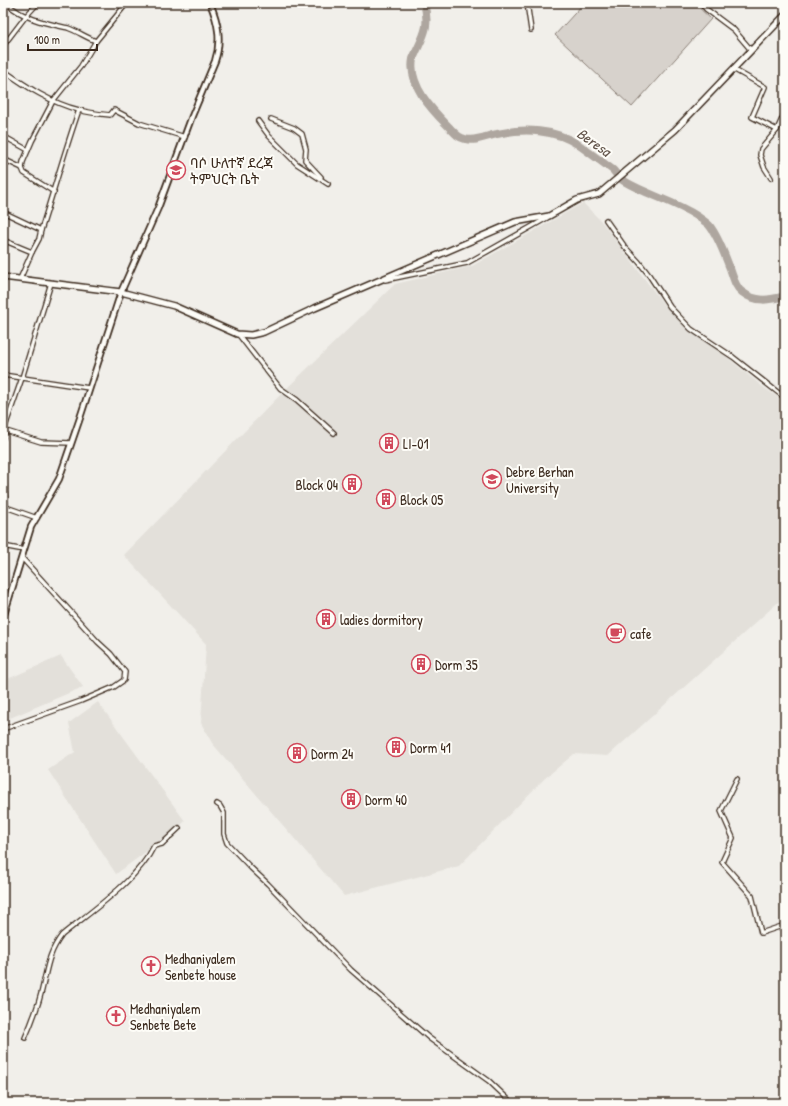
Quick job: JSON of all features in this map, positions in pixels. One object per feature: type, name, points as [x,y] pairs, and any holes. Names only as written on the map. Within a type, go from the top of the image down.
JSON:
[{"type":"main road","points":[[3,277],[121,292],[174,306],[237,334],[251,335],[264,332],[315,308],[515,222],[549,216],[577,200],[599,194],[675,130],[785,15]]},
{"type":"street","points":[[6,3],[36,21],[69,29],[96,41]]},
{"type":"street","points":[[3,46],[38,3]]},
{"type":"street","points":[[22,168],[28,150],[53,101],[80,66],[96,41],[127,3]]},
{"type":"street","points":[[3,618],[32,527],[59,479],[121,292],[158,208],[218,52],[218,28],[210,3]]},
{"type":"street","points":[[527,3],[531,30]]},
{"type":"street","points":[[701,3],[706,9],[734,30],[751,50]]},
{"type":"street","points":[[733,69],[765,87],[752,117],[777,130]]},
{"type":"street","points":[[3,70],[22,84],[53,101],[79,110],[110,115],[114,110],[139,123],[185,136]]},
{"type":"street","points":[[20,279],[39,240],[67,144],[79,110]]},
{"type":"street","points":[[771,178],[764,168],[760,154],[761,149],[777,130],[785,112]]},
{"type":"street","points":[[258,121],[269,136],[297,164],[328,184],[305,160],[306,149],[302,134],[294,128],[271,119]]},
{"type":"street","points":[[3,136],[28,150]]},
{"type":"street","points":[[3,159],[22,168],[24,173],[54,192]]},
{"type":"street","points":[[3,212],[41,230]]},
{"type":"street","points":[[377,281],[467,263],[549,216]]},
{"type":"street","points":[[606,220],[625,247],[649,275],[670,307],[691,329],[733,357],[785,398]]},
{"type":"street","points":[[3,240],[32,252]]},
{"type":"street","points":[[3,438],[3,430],[22,378],[51,283]]},
{"type":"street","points":[[237,334],[280,388],[297,400],[334,432]]},
{"type":"street","points":[[3,375],[89,388]]},
{"type":"street","points":[[3,430],[41,442],[71,444]]},
{"type":"street","points":[[3,469],[5,507],[37,518]]},
{"type":"street","points":[[3,546],[24,550]]},
{"type":"street","points":[[3,729],[82,702],[114,687],[124,680],[125,672],[111,654],[44,584],[22,558]]},
{"type":"street","points":[[736,779],[721,811],[733,838],[722,862],[752,896],[761,933],[785,925]]},
{"type":"street","points":[[217,804],[224,813],[225,840],[241,859],[268,884],[351,970],[429,1038],[489,1081],[512,1103]]},
{"type":"street","points":[[25,1038],[36,1012],[50,955],[62,935],[116,892],[149,857],[154,846],[162,844],[179,828]]},
{"type":"shaded area","points":[[584,3],[694,3],[711,19],[632,107],[555,35]]},
{"type":"shaded area","name":"Debre Berhan University","points":[[583,203],[601,221],[665,306],[763,387],[785,402],[785,596],[608,756],[574,754],[544,779],[459,866],[344,896],[212,743],[201,723],[206,644],[124,555],[284,391],[395,284],[472,266]]},
{"type":"shaded area","points":[[61,656],[83,687],[3,721],[3,681]]},
{"type":"shaded area","points":[[98,702],[185,821],[178,828],[116,874],[48,770],[75,752],[69,723]]},
{"type":"waterway","name":"Beresa","points":[[424,3],[426,12],[426,26],[413,59],[412,69],[414,78],[429,105],[458,136],[473,140],[507,132],[539,131],[570,140],[613,170],[624,181],[688,211],[708,224],[718,239],[735,284],[739,290],[753,298],[763,300],[785,296]]},
{"type":"place","name":"ባሶ ሁለተኛ ደረጃ ትምህርት ቤት","points":[[176,170]]},
{"type":"place","name":"LI-01","points":[[389,443]]},
{"type":"place","name":"Debre Berhan University","points":[[492,479]]},
{"type":"place","name":"Block 04","points":[[352,484]]},
{"type":"place","name":"Block 05","points":[[386,499]]},
{"type":"place","name":"ladies dormitory","points":[[326,619]]},
{"type":"place","name":"cafe","points":[[616,633]]},
{"type":"place","name":"Dorm 35","points":[[421,664]]},
{"type":"place","name":"Dorm 41","points":[[396,747]]},
{"type":"place","name":"Dorm 24","points":[[297,753]]},
{"type":"place","name":"Dorm 40","points":[[351,799]]},
{"type":"place","name":"Medhaniyalem Senbete house","points":[[151,966]]},
{"type":"place","name":"Medhaniyalem Senbete Bete","points":[[116,1016]]}]
